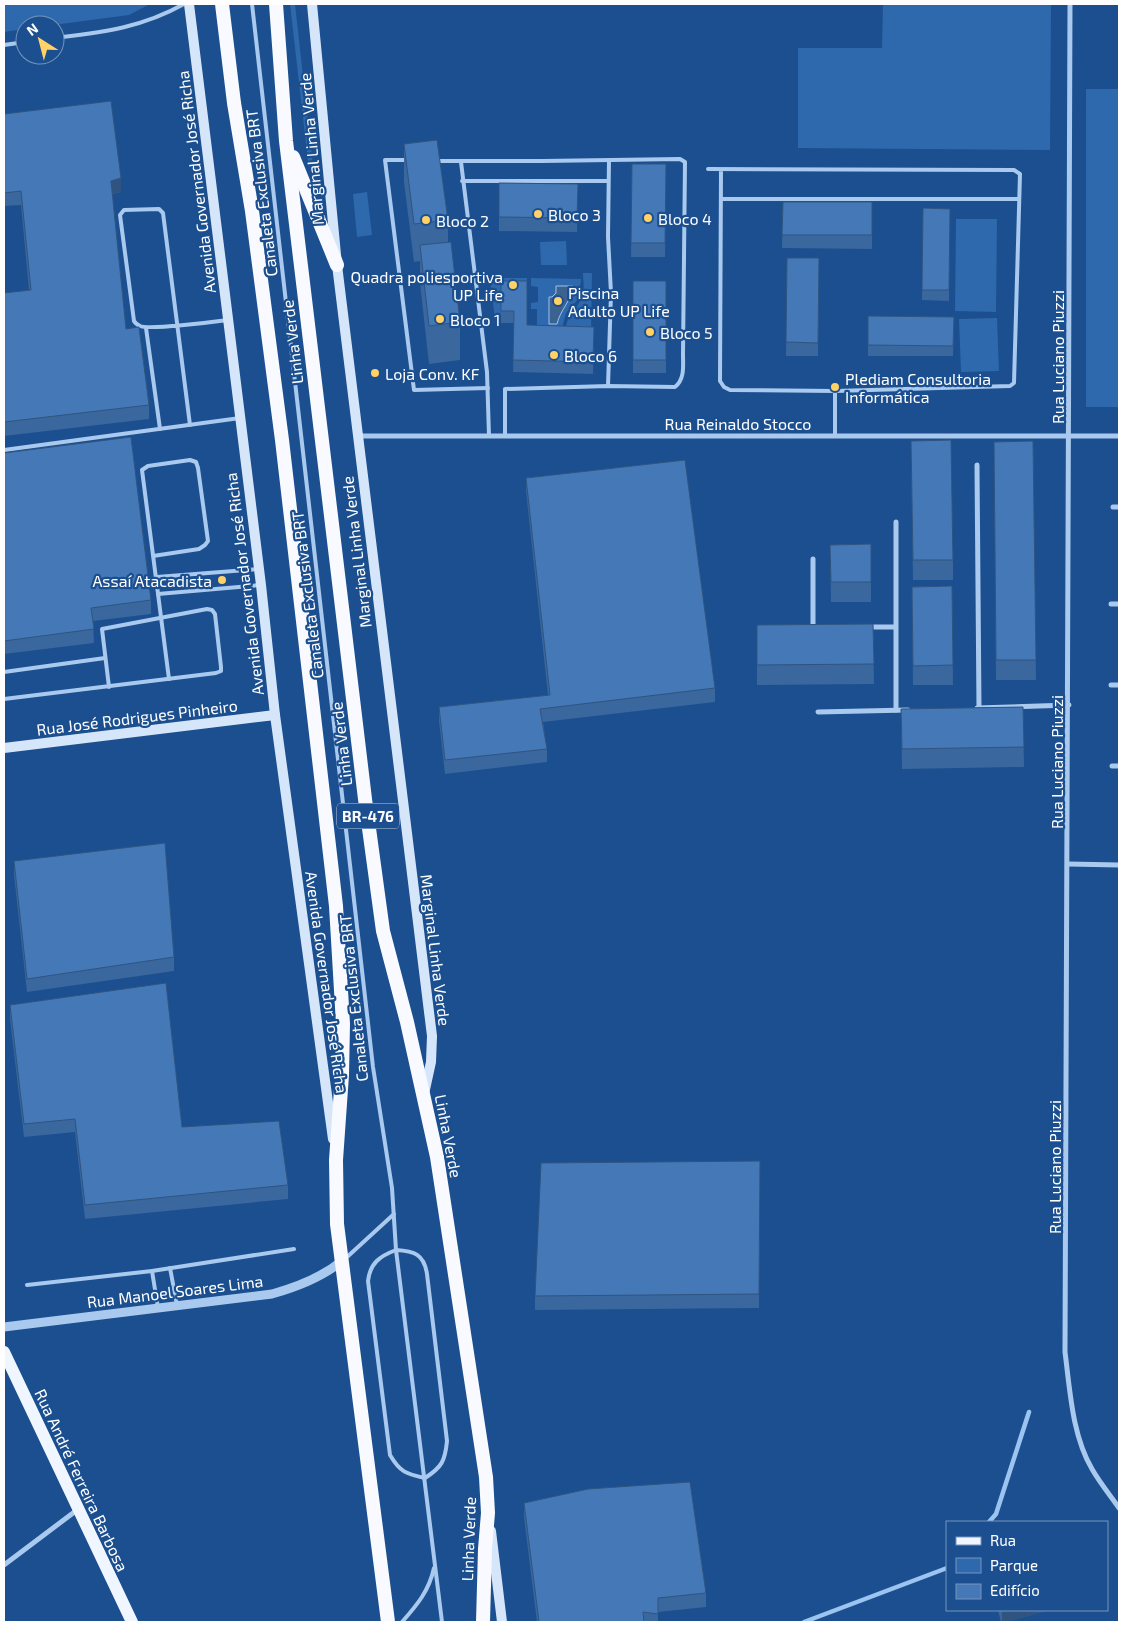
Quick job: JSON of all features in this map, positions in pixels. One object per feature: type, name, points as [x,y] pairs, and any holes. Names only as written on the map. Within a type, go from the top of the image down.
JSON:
[{"type":"highway","name":"Linha Verde","points":[[222,4],[234,103],[252,211],[282,440],[336,906],[343,1024],[342,1075],[336,1160],[337,1224],[388,1622]]},
{"type":"highway","name":"Linha Verde","points":[[276,4],[286,141],[364,789],[383,931],[424,1095],[437,1157],[486,1478],[488,1513],[482,1622]]},
{"type":"highway","points":[[286,141],[337,265]]},
{"type":"main road","name":"Avenida Governador José Richa","points":[[189,4],[275,715],[336,1160]]},
{"type":"main road","name":"Marginal Linha Verde","points":[[312,4],[337,265],[432,1036],[431,1062],[424,1095]]},
{"type":"main road","name":"Rua José Rodrigues Pinheiro","points":[[4,748],[275,715]]},
{"type":"main road","name":"Rua André Ferreira Barbosa","points":[[4,1352],[132,1622]]},
{"type":"main road","points":[[488,1513],[502,1622]]},
{"type":"street","name":"Rua Luciano Piuzzi","points":[[1070,4],[1069,705],[1065,1352],[1072,1411],[1080,1439],[1092,1468],[1119,1508]]},
{"type":"street","name":"Rua Reinaldo Stocco","points":[[357,436],[1119,436]]},
{"type":"street","points":[[978,465],[978,708]]},
{"type":"street","points":[[1113,507],[1119,507]]},
{"type":"street","points":[[896,522],[896,710]]},
{"type":"street","points":[[813,559],[813,628]]},
{"type":"street","points":[[1111,604],[1119,604]]},
{"type":"street","points":[[858,627],[895,626]]},
{"type":"street","points":[[804,628],[822,628]]},
{"type":"street","points":[[1111,685],[1119,685]]},
{"type":"street","points":[[969,708],[1069,705]]},
{"type":"street","points":[[818,712],[914,710]]},
{"type":"street","points":[[1112,766],[1119,766]]},
{"type":"street","points":[[1068,864],[1119,864]]},
{"type":"street","name":"Rua Manoel Soares Lima","points":[[4,1327],[272,1294],[324,1275],[342,1261]]},
{"type":"street","points":[[4,1565],[78,1509]]},
{"type":"lane","points":[[65,37],[101,33],[131,26],[167,13],[184,4]]},
{"type":"lane","name":"Canaleta Exclusiva BRT","points":[[252,4],[373,1067],[392,1188],[396,1250],[442,1622]]},
{"type":"lane","points":[[432,161],[680,159],[684,162],[683,354],[680,382],[674,386],[505,389],[506,435]]},
{"type":"lane","points":[[413,160],[385,160],[414,390],[488,388]]},
{"type":"lane","points":[[608,386],[610,293],[609,160]]},
{"type":"lane","points":[[461,162],[488,388],[489,436]]},
{"type":"lane","points":[[708,169],[1014,170],[1020,174],[1014,383],[1010,386],[835,391],[730,390],[724,387],[720,380],[721,170]]},
{"type":"lane","points":[[462,181],[608,181]]},
{"type":"lane","points":[[721,199],[1018,199]]},
{"type":"lane","points":[[190,425],[177,325],[162,211],[159,209],[124,210],[120,215],[134,321],[139,326],[146,328],[177,325],[228,320]]},
{"type":"lane","points":[[146,328],[160,429]]},
{"type":"lane","points":[[835,391],[835,436]]},
{"type":"lane","points":[[4,450],[240,418]]},
{"type":"lane","points":[[153,556],[199,549],[208,540],[196,462],[190,460],[148,466],[142,470],[153,556],[156,577],[169,679]]},
{"type":"lane","points":[[156,577],[258,569]]},
{"type":"lane","points":[[158,594],[260,586]]},
{"type":"lane","points":[[4,699],[109,687],[216,673],[221,670],[215,614],[212,610],[102,630],[109,687]]},
{"type":"lane","points":[[4,672],[105,658]]},
{"type":"lane","points":[[342,1261],[394,1214]]},
{"type":"lane","points":[[27,1285],[152,1271],[294,1250]]},
{"type":"lane","points":[[396,1250],[408,1251],[418,1255],[425,1264],[427,1274],[447,1441],[446,1456],[438,1470],[424,1478],[406,1474],[396,1466],[390,1455],[368,1281],[369,1270],[376,1261],[387,1253],[396,1250]]},
{"type":"lane","points":[[170,1268],[178,1306]]},
{"type":"lane","points":[[152,1271],[158,1309]]},
{"type":"lane","name":"Canaleta Exclusiva BRT","points":[[402,1622],[424,1597],[431,1581],[435,1564]]},
{"type":"green space","points":[[4,4],[150,4],[129,15],[65,23],[65,15],[15,15],[15,30],[4,32]]},
{"type":"green space","points":[[290,4],[295,4],[316,193],[308,161]]},
{"type":"green space","points":[[883,4],[1051,4],[1050,150],[798,148],[798,48],[882,48]]},
{"type":"green space","points":[[1086,89],[1119,89],[1119,407],[1086,407]]},
{"type":"green space","points":[[367,192],[372,235],[357,237],[353,194]]},
{"type":"green space","points":[[956,219],[997,219],[996,312],[955,311]]},
{"type":"green space","points":[[566,241],[567,265],[541,265],[540,242]]},
{"type":"green space","points":[[583,273],[592,273],[591,334],[566,329],[568,319],[583,294]]},
{"type":"green space","points":[[490,278],[527,278],[527,293],[501,321],[495,320]]},
{"type":"green space","points":[[531,278],[581,279],[579,298],[566,313],[562,328],[537,329],[537,309],[531,309],[531,303],[538,302],[538,287],[531,286]]},
{"type":"green space","points":[[997,318],[999,371],[961,372],[959,319]]},
{"type":"shaded area","name":"Piscina Adulto UP Life","points":[[556,286],[573,286],[557,324],[549,324],[549,297],[556,293]]},
{"type":"building","points":[[111,101],[121,178],[111,181],[126,329],[139,327],[149,405],[4,422],[4,293],[31,290],[21,191],[4,193],[4,114]]},
{"type":"building","points":[[437,140],[448,220],[414,224],[404,144]]},
{"type":"building","name":"Bloco 4","points":[[632,164],[666,164],[665,243],[631,243]]},
{"type":"building","points":[[499,183],[578,184],[577,218],[499,217]]},
{"type":"building","points":[[783,202],[872,202],[872,235],[782,235]]},
{"type":"building","points":[[923,208],[950,209],[949,290],[922,290]]},
{"type":"building","points":[[451,242],[460,322],[429,326],[420,245]]},
{"type":"building","points":[[787,258],[819,258],[818,343],[786,342]]},
{"type":"building","points":[[501,281],[527,281],[527,325],[594,327],[593,362],[513,360],[514,311],[501,311]]},
{"type":"building","name":"Bloco 5","points":[[633,281],[666,281],[666,360],[633,360]]},
{"type":"building","points":[[868,316],[954,317],[953,346],[868,345]]},
{"type":"building","points":[[131,437],[151,600],[91,608],[94,629],[4,641],[4,453]]},
{"type":"building","points":[[951,440],[953,560],[913,560],[911,441]]},
{"type":"building","points":[[1033,441],[1036,660],[996,660],[994,442]]},
{"type":"building","points":[[685,460],[715,688],[540,709],[547,749],[445,760],[439,707],[550,695],[526,478]]},
{"type":"building","points":[[871,544],[871,582],[831,582],[830,545]]},
{"type":"building","points":[[952,586],[953,665],[913,666],[912,587]]},
{"type":"building","points":[[873,624],[874,664],[757,665],[757,625]]},
{"type":"building","points":[[1023,707],[1024,747],[902,749],[901,709]]},
{"type":"building","points":[[165,843],[174,957],[27,979],[14,861]]},
{"type":"building","points":[[166,983],[182,1127],[279,1121],[288,1185],[85,1205],[75,1119],[24,1124],[10,1005]]},
{"type":"building","points":[[760,1161],[759,1294],[535,1296],[541,1163]]},
{"type":"building","points":[[690,1482],[706,1593],[658,1598],[658,1614],[643,1612],[644,1622],[539,1622],[524,1503],[588,1489]]},
{"type":"waterway","points":[[990,1521],[996,1514],[1029,1412]]},
{"type":"waterway","points":[[804,1622],[946,1568]]},
{"type":"place","name":"Bloco 3","points":[[538,214]]},
{"type":"place","name":"Bloco 4","points":[[648,218]]},
{"type":"place","name":"Bloco 2","points":[[426,220]]},
{"type":"place","name":"Quadra poliesportiva UP Life","points":[[513,285]]},
{"type":"place","name":"Piscina Adulto UP Life","points":[[558,301]]},
{"type":"place","name":"Bloco 1","points":[[440,319]]},
{"type":"place","name":"Bloco 5","points":[[650,332]]},
{"type":"place","name":"Bloco 6","points":[[554,355]]},
{"type":"place","name":"Loja Conv. KF","points":[[375,373]]},
{"type":"place","name":"Plediam Consultoria Informática","points":[[835,387]]},
{"type":"place","name":"Assaí Atacadista","points":[[222,580]]}]
